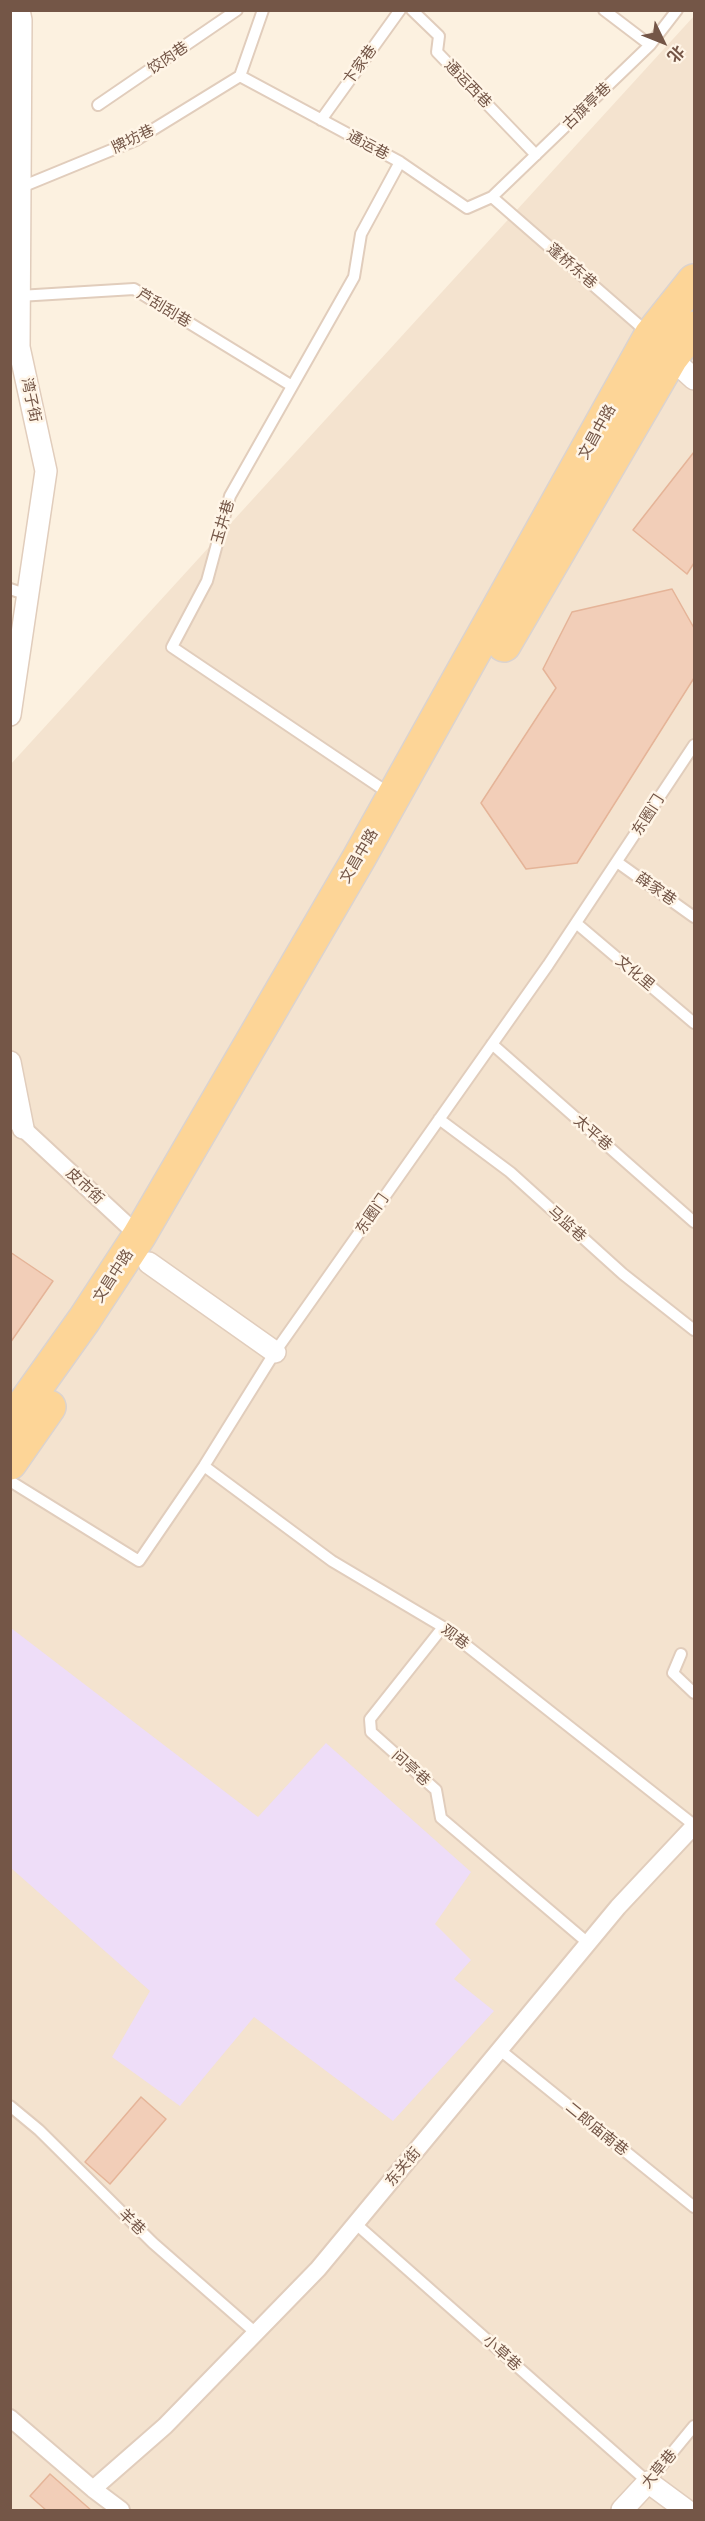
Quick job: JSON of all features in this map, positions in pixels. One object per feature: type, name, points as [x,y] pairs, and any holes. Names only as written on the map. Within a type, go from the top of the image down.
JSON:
[{"type":"main road","name":"文昌中路","points":[[10,1462],[144,1249],[374,867],[672,357],[694,281]]},
{"type":"main road","name":"文昌中路","points":[[10,1424],[84,1320],[144,1249],[393,796],[672,357],[694,328]]},
{"type":"street","name":"湾子街","points":[[10,715],[19,592],[46,471],[19,347],[15,318],[19,296],[16,177],[21,20],[18,10]]},
{"type":"street","points":[[10,1062],[17,1123]]},
{"type":"street","name":"皮市街","points":[[17,1123],[144,1249]]},
{"type":"street","points":[[144,1249],[275,1352]]},
{"type":"street","name":"东关街","points":[[93,2489],[165,2426],[318,2269],[588,1943],[694,1825]]},
{"type":"street","points":[[10,2418],[121,2511]]},
{"type":"street","points":[[648,2482],[686,2511]]},
{"type":"street","name":"大草巷","points":[[622,2511],[648,2482]]},
{"type":"lane","name":"饺肉巷","points":[[98,105],[237,10]]},
{"type":"lane","points":[[240,76],[263,10]]},
{"type":"lane","name":"卞家巷","points":[[321,120],[400,10]]},
{"type":"lane","name":"通运西巷","points":[[412,10],[439,36],[437,52],[536,155]]},
{"type":"lane","points":[[604,10],[650,45]]},
{"type":"lane","name":"古旗亭巷","points":[[492,197],[650,45],[677,10]]},
{"type":"lane","name":"牌坊巷","points":[[16,177],[136,140],[240,76]]},
{"type":"lane","name":"通运巷","points":[[240,76],[400,162],[468,208],[492,197]]},
{"type":"lane","name":"玉井巷","points":[[393,796],[172,647],[207,580],[230,496],[354,277],[361,234],[400,162]]},
{"type":"lane","name":"蓬桥东巷","points":[[492,197],[672,357]]},
{"type":"lane","name":"芦刮刮巷","points":[[19,296],[134,288],[292,386]]},
{"type":"lane","name":"东圈门","points":[[10,1481],[139,1562],[204,1466],[275,1352],[576,923],[694,745]]},
{"type":"lane","name":"薛家巷","points":[[617,862],[694,916]]},
{"type":"lane","name":"文化里","points":[[576,923],[694,1023]]},
{"type":"lane","name":"太平巷","points":[[492,1044],[694,1222]]},
{"type":"lane","name":"马监巷","points":[[439,1119],[510,1172],[623,1274],[694,1330]]},
{"type":"lane","name":"观巷","points":[[204,1466],[332,1561],[443,1627],[694,1825]]},
{"type":"lane","name":"问亭巷","points":[[443,1627],[370,1719],[371,1732],[436,1790],[441,1818],[588,1943]]},
{"type":"lane","points":[[681,1654],[673,1673],[694,1693]]},
{"type":"lane","name":"二郎庙南巷","points":[[500,2050],[694,2207]]},
{"type":"lane","name":"羊巷","points":[[10,2106],[39,2130],[153,2243],[257,2334]]},
{"type":"lane","name":"小草巷","points":[[356,2224],[648,2482]]},
{"type":"lane","name":"大草巷","points":[[648,2482],[694,2427]]},
{"type":"shaded area","points":[[694,16],[694,2510],[11,2510],[10,765]]},
{"type":"shaded area","points":[[11,1628],[258,1817],[326,1743],[471,1872],[435,1924],[471,1960],[454,1979],[494,2011],[393,2121],[254,2017],[180,2106],[112,2057],[150,1991],[11,1868]]},
{"type":"building","points":[[694,452],[694,563],[687,574],[633,530]]},
{"type":"building","points":[[672,589],[694,628],[694,678],[577,863],[526,869],[481,803],[556,688],[543,669],[572,612]]},
{"type":"building","points":[[10,1252],[53,1281],[10,1343]]},
{"type":"building","points":[[141,2097],[166,2119],[110,2184],[85,2162]]},
{"type":"building","points":[[50,2474],[92,2511],[47,2511],[30,2496]]}]
